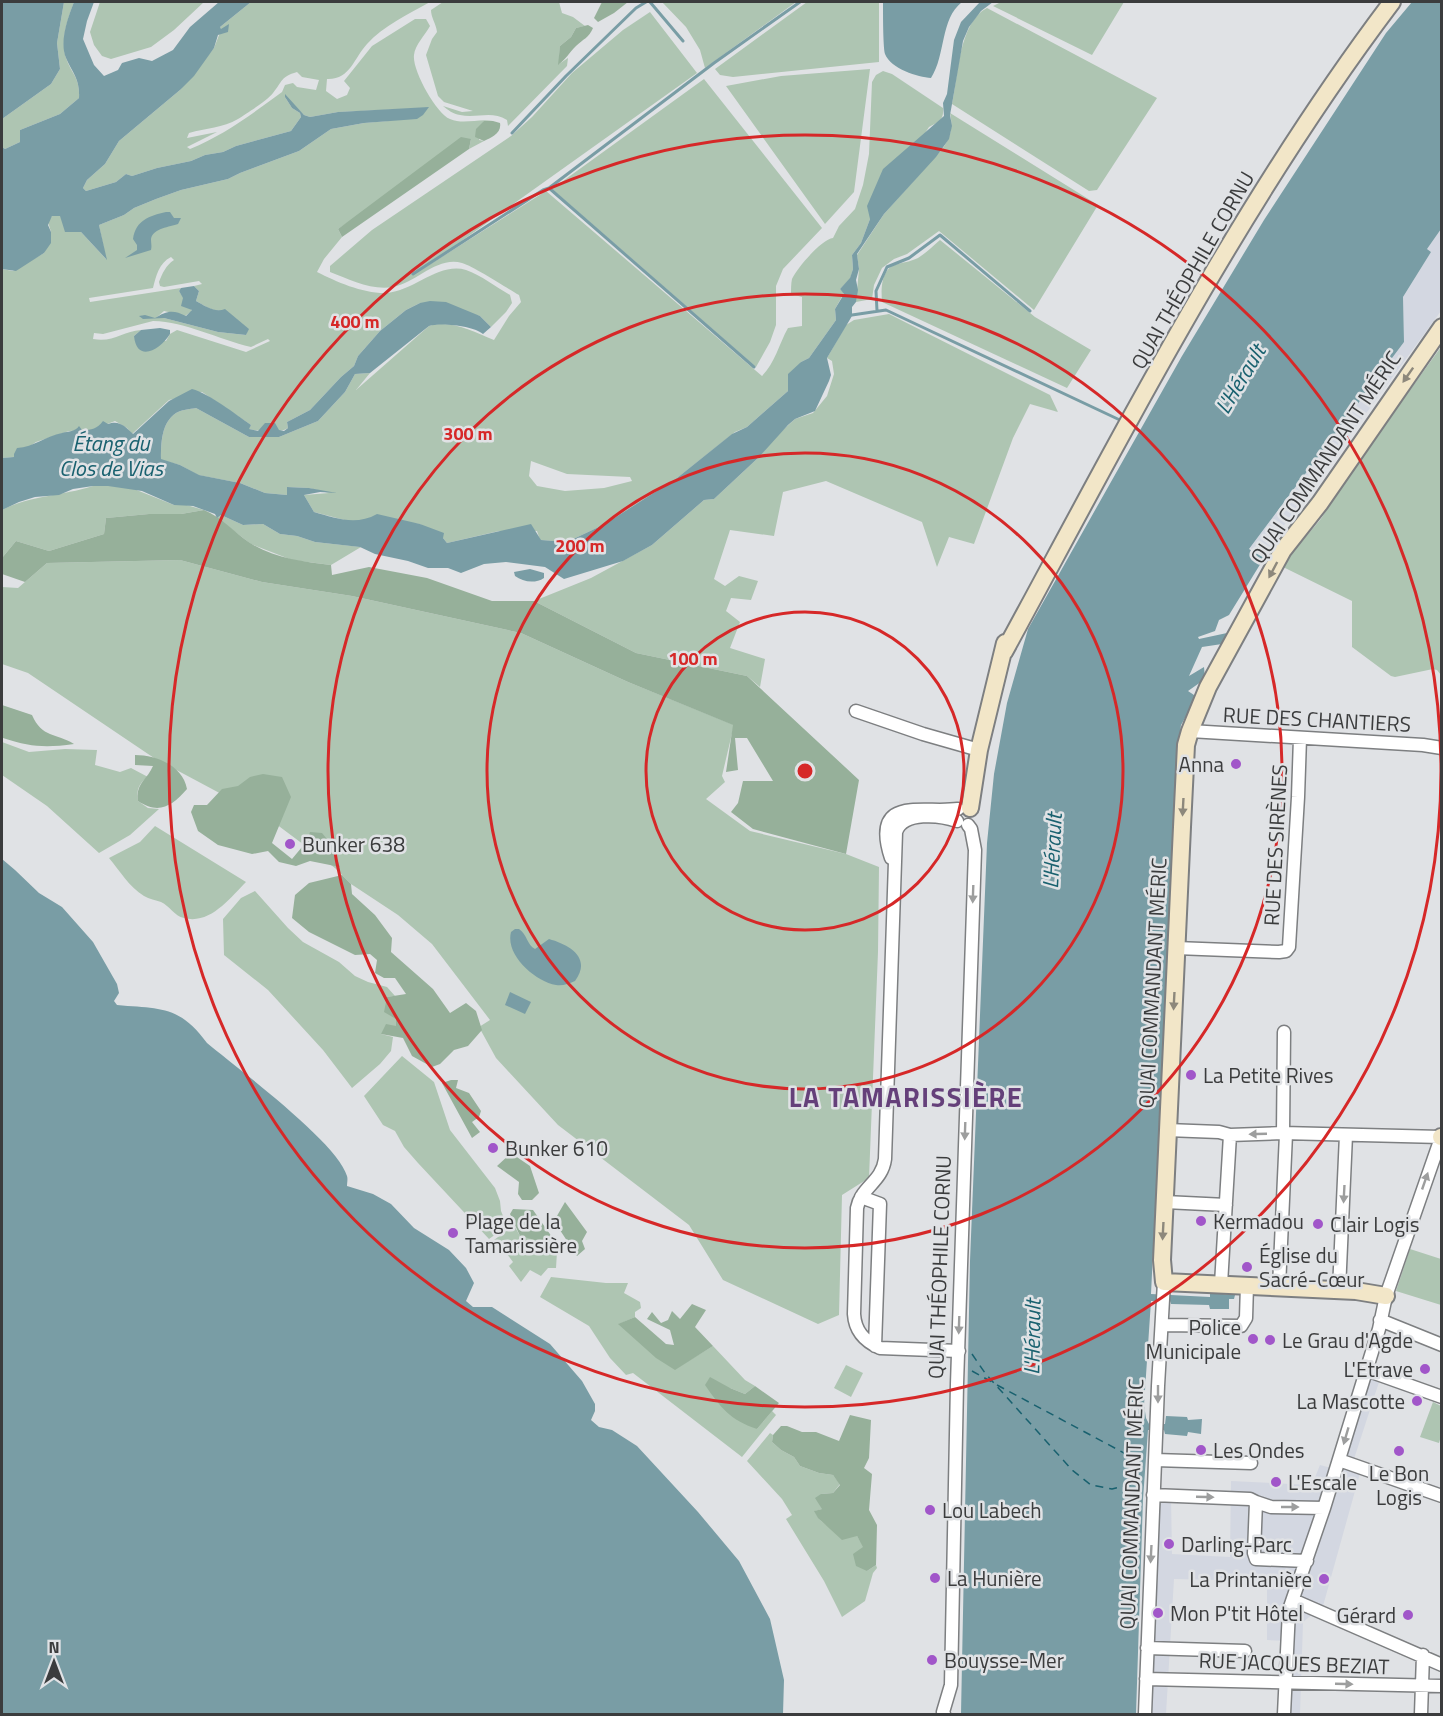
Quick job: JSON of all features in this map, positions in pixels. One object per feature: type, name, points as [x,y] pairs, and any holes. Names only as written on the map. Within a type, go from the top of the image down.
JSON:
[{"type":"street","name":"QUAI THÉOPHILE CORNU","points":[[943,1713],[951,1685],[958,1351],[975,850],[971,829],[963,816],[1004,652],[1005,638],[1020,602],[1046,571],[1251,209],[1392,2]]},
{"type":"street","name":"QUAI COMMANDANT MÉRIC","points":[[1145,1714],[1156,1426],[1164,1292],[1162,1269],[1167,1130],[1186,745],[1208,687],[1283,550],[1320,503],[1442,327]]},
{"type":"street","points":[[856,711],[979,750]]},
{"type":"street","name":"RUE DES CHANTIERS","points":[[1190,731],[1442,748]]},
{"type":"street","name":"RUE DES SIRÈNES","points":[[1176,948],[1279,952],[1286,951],[1289,947],[1299,797],[1300,738]]},
{"type":"street","points":[[958,1351],[886,1350],[865,1339],[858,1331],[854,1314],[857,1208],[861,1197],[880,1175],[885,1159],[894,868],[886,832],[891,820],[897,814],[918,808],[963,816]]},
{"type":"street","points":[[1279,1287],[1285,1133],[1284,1032]]},
{"type":"street","points":[[1167,1130],[1219,1132],[1230,1135],[1285,1133],[1441,1137],[1386,1296],[1339,1460],[1293,1600],[1288,1619],[1284,1714]]},
{"type":"street","points":[[1221,1284],[1230,1135]]},
{"type":"street","points":[[1339,1290],[1346,1135]]},
{"type":"street","points":[[861,1197],[880,1204],[875,1346]]},
{"type":"street","points":[[1165,1202],[1226,1205]]},
{"type":"street","points":[[1164,1292],[1221,1284],[1339,1290],[1386,1296]]},
{"type":"street","points":[[1162,1325],[1241,1326],[1246,1318],[1247,1286]]},
{"type":"street","points":[[1380,1320],[1442,1345]]},
{"type":"street","points":[[1366,1370],[1442,1397]]},
{"type":"street","points":[[1155,1460],[1251,1463]]},
{"type":"street","points":[[1339,1460],[1442,1496]]},
{"type":"street","points":[[1154,1495],[1250,1499],[1271,1507],[1324,1508]]},
{"type":"street","points":[[1256,1502],[1254,1553],[1256,1559],[1307,1561]]},
{"type":"street","points":[[1293,1600],[1442,1665]]},
{"type":"street","points":[[1147,1648],[1245,1652]]},
{"type":"street","points":[[1421,1714],[1423,1655]]},
{"type":"street","name":"RUE JACQUES BEZIAT","points":[[1146,1679],[1442,1686]]},
{"type":"shaded area","points":[[1441,229],[1441,311],[1282,528],[1265,556],[1250,548],[1404,342],[1403,297],[1431,252],[1427,249]]},
{"type":"shaded area","points":[[1368,1375],[1380,1379],[1353,1462],[1362,1466],[1323,1606],[1303,1622],[1300,1714],[1286,1714],[1290,1641],[1267,1640],[1267,1581],[1174,1579],[1166,1714],[1146,1714],[1153,1495],[1171,1498],[1172,1554],[1230,1557],[1231,1481],[1312,1485],[1320,1465],[1339,1470]]},
{"type":"green space","points":[[64,2],[74,2],[67,22],[64,51],[78,85],[79,98],[60,114],[20,130],[20,142],[5,149],[2,147],[2,119],[51,84],[60,69],[57,43]]},
{"type":"green space","points":[[100,2],[204,2],[174,30],[151,47],[111,59],[102,56],[94,45],[90,32]]},
{"type":"green space","points":[[251,2],[430,2],[373,38],[346,72],[341,76],[327,79],[326,91],[337,99],[347,95],[350,88],[344,81],[372,46],[415,19],[426,19],[430,26],[416,48],[414,62],[432,100],[444,115],[455,121],[482,120],[493,121],[484,121],[479,140],[484,141],[469,149],[471,139],[338,229],[342,237],[324,259],[317,272],[360,289],[387,293],[446,270],[466,270],[510,295],[512,303],[491,327],[480,316],[420,303],[406,310],[380,331],[358,356],[354,366],[310,410],[287,422],[288,428],[284,430],[248,429],[251,425],[202,392],[169,400],[132,434],[115,421],[92,430],[69,431],[36,442],[14,457],[2,458],[2,269],[13,271],[44,253],[51,232],[48,222],[52,216],[60,215],[81,232],[106,259],[99,225],[124,215],[134,208],[181,190],[228,179],[299,151],[331,129],[388,121],[428,108],[338,112],[310,117],[304,115],[285,97],[301,117],[291,131],[191,161],[132,176],[126,174],[116,182],[86,191],[83,188],[87,180],[105,164],[119,141],[180,90],[214,48],[220,27]],"holes":[[[297,72],[302,77],[319,80],[316,90],[297,87],[293,83],[285,85],[282,92],[238,124],[190,149],[187,147],[217,132],[187,138],[189,133],[238,119],[270,96],[285,78]],[[171,257],[174,260],[163,273],[159,282],[160,286],[199,281],[202,284],[194,286],[199,291],[196,301],[214,310],[225,310],[248,329],[246,335],[218,332],[156,318],[164,311],[185,316],[192,311],[179,291],[181,288],[90,302],[89,298],[153,288],[164,263]],[[153,321],[178,324],[251,347],[268,339],[270,341],[246,352],[177,330],[170,334],[166,341],[134,336],[141,330],[112,338],[93,339],[94,333],[103,334]]]},
{"type":"green space","points":[[443,2],[559,2],[562,13],[573,17],[585,26],[576,28],[571,37],[560,46],[559,64],[568,58],[567,66],[508,126],[507,120],[501,117],[460,115],[443,106],[462,112],[473,111],[444,102],[438,96],[426,55],[437,32],[431,10]]},
{"type":"green space","points":[[602,2],[628,2],[598,22],[594,18]]},
{"type":"green space","points":[[662,2],[796,2],[705,68],[700,50],[686,27]]},
{"type":"green space","points":[[807,2],[879,2],[879,62],[733,77],[720,75],[715,69]]},
{"type":"green space","points":[[1001,2],[1124,2],[1092,55],[993,6]]},
{"type":"green space","points":[[987,8],[1157,98],[1097,190],[1089,191],[952,104],[965,37],[978,15]]},
{"type":"green space","points":[[650,12],[697,73],[418,272],[546,191],[762,376],[774,359],[788,328],[802,326],[802,297],[791,294],[792,279],[810,255],[823,243],[833,238],[839,226],[855,209],[863,185],[869,154],[872,82],[876,75],[883,71],[892,74],[943,108],[943,115],[938,122],[929,127],[870,219],[861,243],[852,255],[853,269],[850,279],[840,289],[844,293],[835,309],[836,320],[809,358],[801,362],[788,391],[747,427],[735,432],[677,478],[605,524],[567,542],[540,540],[537,531],[499,531],[447,543],[420,524],[367,520],[352,522],[314,512],[304,495],[329,493],[309,488],[287,487],[287,495],[265,493],[240,483],[198,475],[180,465],[161,460],[162,441],[167,422],[180,411],[196,408],[249,437],[279,437],[318,421],[345,392],[355,374],[370,373],[356,390],[429,326],[454,325],[494,340],[521,302],[519,295],[468,265],[444,263],[402,285],[385,288],[361,284],[330,272],[330,266],[372,230],[511,136],[532,117],[572,73],[623,30]],"holes":[[[531,461],[567,474],[630,477],[632,481],[604,488],[565,491],[537,486],[529,476]]]},
{"type":"green space","points":[[588,25],[593,28],[590,34],[558,65],[560,46],[571,37],[576,28]]},
{"type":"green space","points":[[870,69],[854,192],[825,224],[726,86],[781,76]]},
{"type":"green space","points":[[704,79],[822,228],[783,269],[776,286],[776,325],[770,342],[756,367],[552,189]]},
{"type":"green space","points":[[950,113],[1098,205],[1034,310],[939,231],[907,254],[894,259],[882,268],[874,285],[872,299],[856,302],[859,269],[857,255],[884,214],[943,148],[951,131]]},
{"type":"green space","points":[[484,121],[500,123],[500,127],[495,135],[484,141],[475,137],[476,129]]},
{"type":"green space","points":[[461,137],[471,139],[469,149],[342,237],[338,229]]},
{"type":"green space","points":[[940,240],[1035,317],[1091,350],[1067,388],[882,302],[884,275],[890,267],[918,258]]},
{"type":"green space","points":[[889,314],[1050,395],[1058,412],[1030,404],[1013,438],[974,544],[949,537],[937,567],[922,522],[826,481],[783,492],[774,536],[730,530],[714,579],[725,586],[739,576],[758,581],[751,600],[731,598],[726,611],[740,622],[730,648],[765,659],[760,687],[747,676],[636,653],[534,601],[591,578],[652,545],[704,500],[714,499],[759,457],[773,439],[795,419],[813,413],[827,396],[834,374],[832,361],[827,358],[846,325],[854,320]]},
{"type":"green space","points":[[1441,347],[1441,675],[1433,669],[1395,677],[1352,647],[1352,601],[1281,566],[1320,520]]},
{"type":"green space","points":[[93,486],[134,489],[174,505],[183,504],[204,510],[181,514],[106,518],[104,534],[49,551],[16,541],[2,558],[2,510],[36,498]]},
{"type":"green space","points":[[204,510],[259,548],[289,558],[331,565],[332,575],[369,567],[427,578],[492,601],[534,601],[636,653],[747,676],[859,780],[846,854],[753,829],[731,812],[738,803],[743,781],[773,781],[747,738],[735,738],[738,770],[726,772],[733,725],[628,682],[521,633],[352,596],[262,582],[180,560],[47,563],[25,582],[2,574],[2,558],[16,541],[49,551],[104,534],[106,518],[181,514]]},
{"type":"green space","points":[[221,515],[243,525],[263,524],[280,534],[297,536],[315,542],[361,547],[331,565],[292,560],[251,544],[217,518]]},
{"type":"green space","name":"LA TAMARISSIÈRE","points":[[180,560],[262,582],[352,596],[521,633],[628,682],[734,725],[722,776],[725,782],[706,799],[750,831],[846,854],[879,867],[869,1178],[842,1195],[839,1315],[818,1324],[723,1280],[689,1225],[558,1125],[496,1058],[479,1027],[490,1020],[432,944],[398,915],[351,884],[335,868],[272,821],[154,758],[28,673],[2,664],[2,587],[18,588],[47,563]]},
{"type":"green space","points":[[2,705],[32,715],[40,728],[74,744],[38,746],[3,738]]},
{"type":"green space","points":[[2,742],[29,752],[65,749],[97,750],[95,765],[120,772],[131,768],[148,777],[139,787],[138,801],[148,808],[159,809],[130,835],[99,853],[47,806],[2,775]]},
{"type":"green space","points":[[135,755],[152,757],[168,763],[180,774],[187,789],[165,807],[152,807],[138,801],[138,790],[153,766],[135,765]]},
{"type":"green space","points":[[263,774],[282,777],[291,797],[272,843],[292,859],[307,841],[310,832],[322,833],[331,844],[340,867],[310,861],[296,866],[279,862],[268,851],[252,854],[218,845],[198,831],[191,812],[194,805],[207,805],[222,789],[238,786],[250,777]]},
{"type":"green space","points":[[155,826],[246,882],[219,909],[202,918],[181,917],[161,902],[144,896],[129,883],[109,858],[140,842]]},
{"type":"green space","points":[[342,875],[351,884],[352,894],[375,915],[392,938],[391,952],[433,989],[450,1013],[466,1003],[476,1011],[482,1030],[468,1046],[454,1050],[440,1064],[432,1067],[412,1056],[403,1038],[381,1034],[386,1024],[396,1026],[396,1019],[384,1012],[387,997],[406,994],[395,978],[384,978],[375,973],[377,960],[370,954],[355,955],[309,932],[292,918],[295,895],[309,883]]},
{"type":"green space","points":[[255,891],[303,942],[339,962],[355,976],[387,987],[395,996],[387,997],[396,1019],[396,1027],[381,1034],[393,1037],[391,1051],[380,1064],[352,1088],[323,1050],[268,990],[224,955],[223,919],[241,898]]},
{"type":"green space","points":[[402,1056],[434,1082],[450,1130],[495,1188],[506,1223],[503,1229],[489,1239],[404,1147],[395,1131],[383,1125],[364,1096]]},
{"type":"green space","points":[[458,1080],[456,1088],[469,1093],[481,1111],[479,1117],[472,1122],[480,1132],[472,1138],[442,1083]]},
{"type":"green space","points":[[511,1153],[530,1166],[539,1193],[532,1200],[522,1200],[518,1194],[519,1182],[497,1166]]},
{"type":"green space","points":[[565,1202],[587,1232],[582,1241],[585,1249],[577,1256],[554,1221]]},
{"type":"green space","points":[[513,1209],[533,1210],[552,1237],[551,1252],[544,1253],[535,1240],[520,1236],[510,1214]]},
{"type":"green space","points":[[514,1225],[520,1236],[535,1239],[551,1252],[552,1237],[557,1252],[556,1268],[548,1268],[541,1276],[530,1270],[521,1282],[509,1266],[513,1262],[507,1254],[521,1252],[520,1248],[503,1251],[494,1240]]},
{"type":"green space","points":[[1410,1249],[1441,1259],[1441,1305],[1396,1291]]},
{"type":"green space","points":[[551,1277],[628,1283],[624,1293],[640,1302],[641,1308],[635,1312],[635,1317],[619,1324],[675,1369],[713,1346],[745,1380],[755,1386],[745,1394],[730,1388],[757,1429],[772,1411],[776,1415],[742,1457],[633,1373],[626,1375],[610,1358],[589,1326],[540,1297]]},
{"type":"green space","points":[[692,1304],[706,1310],[695,1327],[713,1346],[675,1370],[656,1358],[618,1324],[635,1317],[666,1344],[674,1345],[670,1330],[647,1319],[652,1312],[661,1323],[668,1320],[672,1311],[680,1319]]},
{"type":"green space","points":[[846,1365],[863,1373],[851,1397],[834,1388]]},
{"type":"green space","points":[[710,1377],[745,1394],[755,1386],[779,1403],[757,1429],[740,1422],[721,1407],[705,1385]]},
{"type":"green space","points":[[1433,1402],[1441,1406],[1439,1443],[1420,1437]]},
{"type":"green space","points":[[850,1415],[871,1420],[869,1458],[864,1468],[872,1474],[869,1510],[877,1525],[876,1565],[867,1571],[856,1566],[853,1554],[863,1547],[857,1536],[842,1540],[818,1518],[814,1511],[822,1509],[815,1498],[821,1494],[833,1493],[840,1485],[833,1475],[800,1466],[794,1457],[772,1442],[773,1435],[781,1426],[802,1432],[816,1432],[839,1441]]},
{"type":"green space","points":[[770,1433],[773,1435],[772,1442],[794,1457],[800,1466],[833,1475],[840,1484],[833,1493],[821,1494],[822,1509],[815,1511],[827,1526],[857,1536],[864,1547],[867,1571],[876,1565],[877,1568],[873,1573],[865,1601],[842,1617],[824,1581],[786,1519],[792,1515],[782,1499],[747,1461]]},
{"type":"water","points":[[2,2],[64,2],[57,43],[60,69],[51,84],[2,119]]},
{"type":"water","points":[[74,2],[94,2],[83,39],[94,65],[104,76],[118,70],[122,63],[139,58],[152,61],[173,50],[190,27],[219,2],[251,2],[220,27],[221,29],[229,24],[228,32],[218,35],[214,48],[194,76],[119,141],[105,164],[87,180],[83,188],[86,191],[116,182],[126,174],[132,176],[191,161],[291,131],[301,117],[300,113],[292,108],[285,94],[304,115],[310,117],[338,112],[429,107],[417,119],[364,123],[331,129],[299,151],[228,179],[181,190],[134,208],[124,215],[99,225],[107,260],[81,232],[65,232],[60,216],[52,216],[48,225],[51,232],[51,243],[44,253],[16,271],[2,269],[2,147],[5,149],[20,142],[20,130],[60,114],[79,98],[77,81],[66,58],[63,45],[67,22]]},
{"type":"water","points":[[883,2],[962,2],[955,9],[946,27],[939,59],[931,78],[905,71],[888,59],[884,50]]},
{"type":"water","name":"Étang du Clos de Vias","points":[[980,2],[993,2],[981,11],[969,27],[963,41],[950,115],[952,126],[949,139],[936,157],[884,214],[857,254],[859,269],[856,280],[858,290],[856,302],[852,307],[852,316],[827,358],[831,375],[815,411],[795,419],[788,425],[759,457],[714,499],[704,500],[652,545],[623,561],[564,579],[545,567],[506,562],[484,564],[461,573],[448,568],[428,568],[375,554],[360,547],[315,542],[297,536],[280,534],[263,524],[243,525],[221,515],[217,518],[215,514],[193,506],[174,505],[142,491],[108,486],[73,489],[59,495],[35,497],[2,510],[2,458],[14,457],[17,448],[29,446],[56,434],[74,430],[79,426],[82,430],[89,430],[99,426],[103,421],[108,424],[122,424],[133,434],[169,401],[192,389],[207,395],[230,410],[251,425],[249,429],[258,431],[265,423],[275,423],[279,430],[284,431],[288,428],[287,422],[310,410],[354,366],[358,356],[380,331],[406,310],[430,301],[446,302],[480,316],[491,327],[483,334],[457,325],[429,326],[370,373],[355,374],[345,392],[318,421],[279,437],[249,437],[196,408],[178,412],[167,422],[162,440],[161,459],[180,465],[199,475],[240,483],[265,493],[287,495],[287,487],[337,493],[320,492],[304,495],[314,512],[353,520],[369,518],[377,514],[420,524],[444,533],[443,538],[447,543],[531,524],[541,540],[567,542],[605,524],[677,478],[732,434],[747,427],[788,391],[788,374],[809,358],[836,320],[835,309],[844,294],[840,289],[850,278],[853,269],[852,255],[861,243],[870,219],[867,206],[883,169],[944,116],[943,103],[947,94],[954,40],[961,22]]},
{"type":"water","name":"L'Hérault","points":[[1412,2],[1441,2],[1441,229],[1427,249],[1431,252],[1403,297],[1404,342],[1249,549],[1264,558],[1229,615],[1219,620],[1215,631],[1198,637],[1199,639],[1227,633],[1222,644],[1202,647],[1189,676],[1204,667],[1205,679],[1188,691],[1197,697],[1181,725],[1177,756],[1151,1294],[1210,1297],[1210,1293],[1235,1295],[1234,1299],[1229,1299],[1229,1309],[1210,1309],[1209,1305],[1171,1304],[1170,1301],[1151,1301],[1144,1405],[1146,1418],[1149,1424],[1165,1424],[1166,1416],[1187,1417],[1188,1420],[1202,1419],[1201,1434],[1188,1432],[1187,1436],[1165,1434],[1164,1430],[1148,1430],[1143,1499],[1136,1714],[961,1714],[970,1261],[987,843],[994,774],[1007,703],[1028,629],[1182,356],[1264,220],[1386,33]]},
{"type":"water","points":[[170,212],[174,218],[181,218],[178,224],[155,232],[151,239],[151,250],[125,258],[137,250],[133,239],[140,223],[149,217]]},
{"type":"water","points":[[194,286],[199,291],[196,301],[214,310],[225,309],[249,329],[246,335],[218,332],[164,318],[143,319],[139,316],[155,318],[166,312],[173,312],[186,316],[192,310],[181,306],[183,298],[179,291],[181,288]]},
{"type":"water","points":[[160,328],[170,330],[166,340],[150,351],[140,350],[134,336],[141,330]]},
{"type":"water","points":[[530,569],[544,573],[544,578],[529,582],[515,576],[514,572]]},
{"type":"water","points":[[2,859],[39,893],[62,907],[93,942],[117,984],[119,993],[114,1001],[117,1005],[168,1011],[187,1022],[207,1043],[285,1106],[326,1145],[340,1162],[347,1176],[347,1186],[373,1194],[391,1204],[414,1228],[449,1250],[466,1268],[474,1283],[466,1301],[473,1307],[492,1307],[550,1344],[582,1381],[595,1404],[591,1420],[599,1427],[612,1430],[637,1446],[698,1512],[739,1561],[770,1619],[784,1680],[783,1714],[2,1714]]},
{"type":"water","points":[[515,929],[522,931],[535,949],[549,939],[571,949],[580,959],[581,966],[575,981],[556,985],[531,973],[517,958],[510,941],[511,932]]},
{"type":"water","points":[[510,992],[531,1002],[525,1014],[505,1005]]},
{"type":"waterway","points":[[512,133],[566,76],[636,8],[646,2]]},
{"type":"waterway","points":[[650,2],[683,41]]},
{"type":"waterway","points":[[413,274],[549,188],[714,63],[800,2]]},
{"type":"waterway","points":[[549,188],[754,367]]},
{"type":"waterway","points":[[877,311],[876,291],[887,267],[909,258],[940,235],[1030,311]]},
{"type":"waterway","points":[[852,315],[886,310],[1122,421]]},
{"type":"waterway","points":[[1133,427],[1140,431]]},
{"type":"ferry route","points":[[972,1354],[985,1373],[1072,1470],[1091,1485],[1112,1489],[1137,1483]]},
{"type":"ferry route","points":[[972,1371],[992,1382]]},
{"type":"ferry route","points":[[997,1385],[1139,1461]]},
{"type":"place","name":"Anna","points":[[1236,764]]},
{"type":"place","name":"Bunker 638","points":[[290,844]]},
{"type":"place","name":"La Petite Rives","points":[[1191,1075]]},
{"type":"place","name":"Bunker 610","points":[[493,1148]]},
{"type":"place","name":"Kermadou","points":[[1201,1221]]},
{"type":"place","name":"Clair Logis","points":[[1318,1224]]},
{"type":"place","name":"Plage de la Tamarissière","points":[[453,1233]]},
{"type":"place","name":"Église du Sacré-Cœur","points":[[1247,1267]]},
{"type":"place","name":"Police Municipale","points":[[1253,1339]]},
{"type":"place","name":"Le Grau d'Agde","points":[[1270,1340]]},
{"type":"place","name":"L'Etrave","points":[[1425,1369]]},
{"type":"place","name":"La Mascotte","points":[[1417,1401]]},
{"type":"place","name":"Les Ondes","points":[[1201,1450]]},
{"type":"place","name":"Le Bon Logis","points":[[1399,1451]]},
{"type":"place","name":"L'Escale","points":[[1276,1482]]},
{"type":"place","name":"Lou Labech","points":[[930,1510]]},
{"type":"place","name":"Darling-Parc","points":[[1169,1544]]},
{"type":"place","name":"La Hunière","points":[[935,1578]]},
{"type":"place","name":"La Printanière","points":[[1324,1579]]},
{"type":"place","name":"Mon P'tit Hôtel","points":[[1158,1613]]},
{"type":"place","name":"Gérard","points":[[1408,1615]]},
{"type":"place","name":"Bouysse-Mer","points":[[932,1660]]},
{"type":"district","name":"LA TAMARISSIÈRE","points":[[906,1096]]}]
